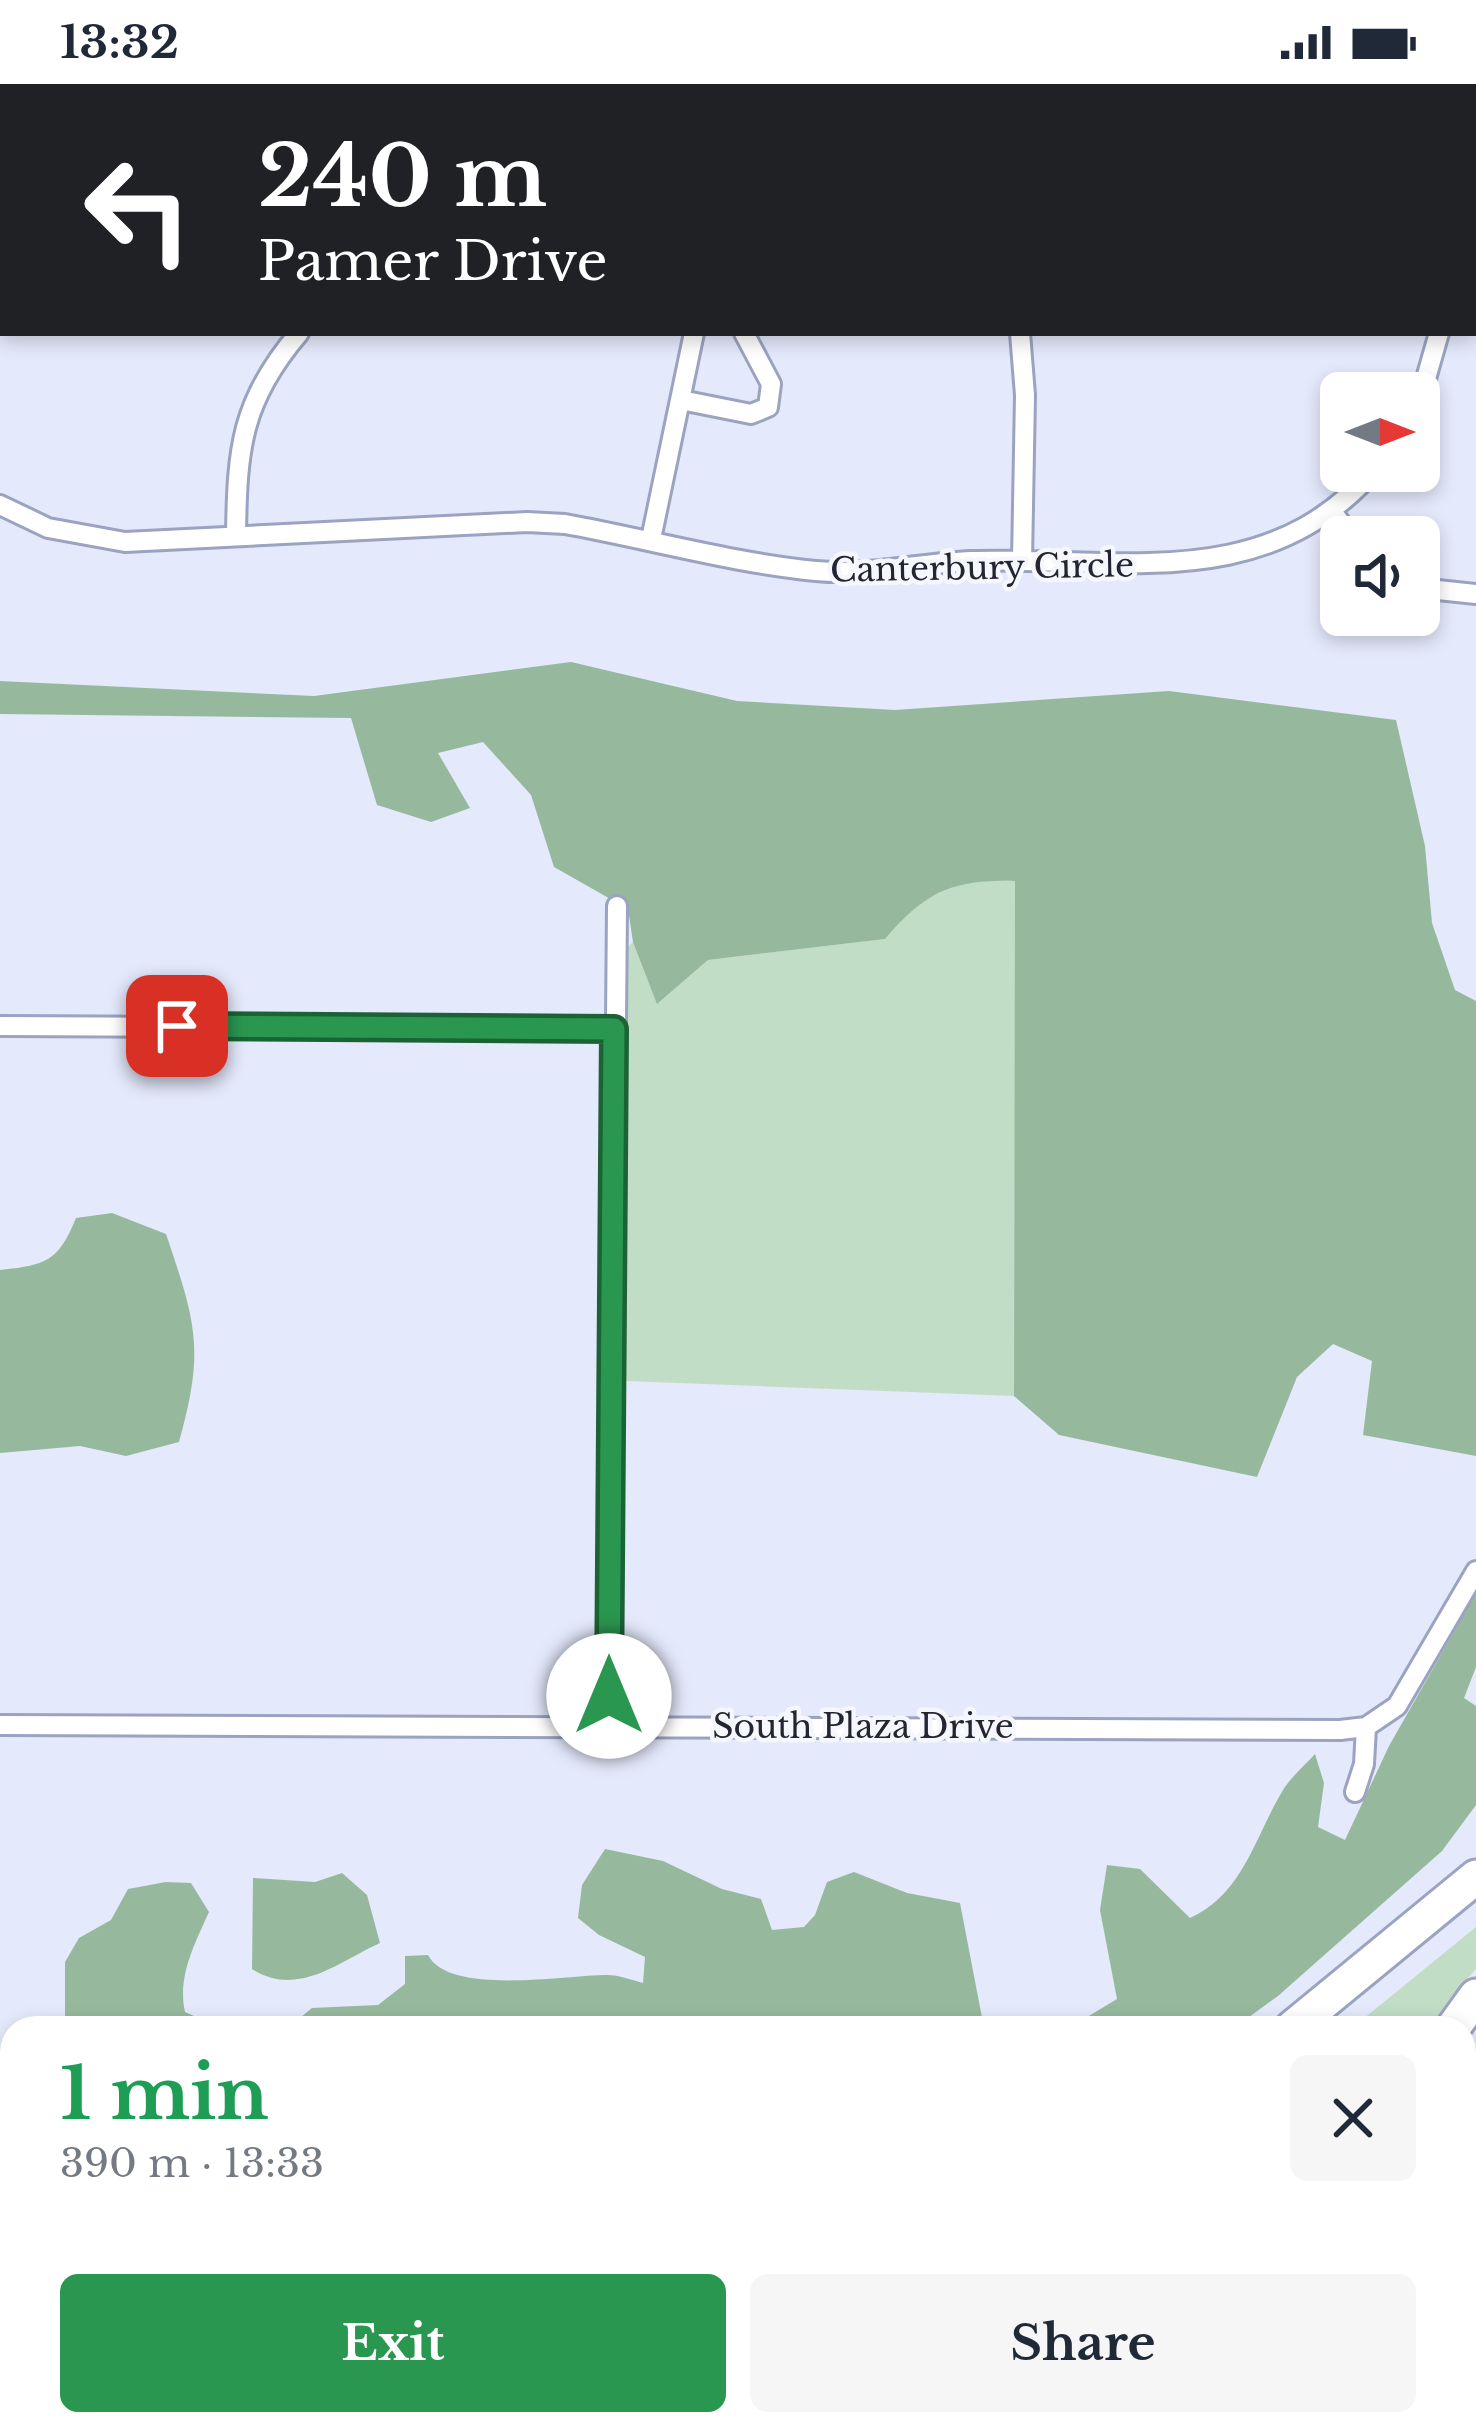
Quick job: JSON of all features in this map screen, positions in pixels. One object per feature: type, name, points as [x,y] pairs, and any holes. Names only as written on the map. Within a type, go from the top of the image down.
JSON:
[{"type":"highway","points":[[1390,1950],[1476,1850]]},
{"type":"highway","points":[[1307,2016],[1476,1877]]},
{"type":"street","points":[[236,536],[237,467],[248,412],[266,374],[297,336]]},
{"type":"street","points":[[651,539],[693,336]]},
{"type":"street","points":[[681,400],[751,414],[768,407],[771,384],[746,336]]},
{"type":"street","points":[[1020,336],[1025,395],[1022,561]]},
{"type":"street","points":[[1428,372],[1438,336]]},
{"type":"street","name":"Canterbury Circle","points":[[0,505],[48,528],[95,539],[526,522],[651,539],[820,571],[1022,561],[1221,559],[1288,536],[1331,510],[1350,492]]},
{"type":"street","points":[[1331,510],[1336,516]]},
{"type":"street","points":[[1440,590],[1476,594]]},
{"type":"street","points":[[610,1726],[616,906]]},
{"type":"street","points":[[0,1026],[614,1029]]},
{"type":"street","points":[[1355,1792],[1364,1764],[1366,1727],[1397,1706],[1476,1571]]},
{"type":"street","name":"South Plaza Drive","points":[[0,1725],[1366,1727]]},
{"type":"green space","points":[[571,662],[737,701],[895,710],[1169,691],[1396,720],[1425,846],[1432,923],[1455,990],[1476,1001],[1476,1456],[1363,1435],[1372,1361],[1333,1344],[1297,1377],[1257,1477],[1059,1435],[1014,1396],[1015,881],[974,883],[942,892],[913,910],[885,939],[708,960],[657,1004],[633,942],[628,909],[554,867],[531,795],[483,742],[438,753],[470,808],[431,822],[377,805],[351,718],[0,714],[0,681],[314,696]]},
{"type":"green space","points":[[969,879],[1016,881],[1014,1396],[626,1381],[622,952],[633,942],[658,1003],[708,960],[884,939],[914,905]]},
{"type":"green space","points":[[112,1213],[166,1234],[184,1291],[194,1359],[179,1442],[126,1456],[80,1446],[0,1453],[0,1270],[48,1259],[63,1244],[76,1218]]},
{"type":"green space","points":[[1476,1593],[1476,1667],[1464,1698],[1476,1706],[1476,1805],[1442,1851],[1250,2016],[1089,2016],[1117,1999],[1100,1910],[1107,1865],[1140,1869],[1190,1918],[1236,1879],[1283,1790],[1315,1754],[1324,1783],[1318,1827],[1345,1840],[1389,1746]]},
{"type":"green space","points":[[605,1849],[663,1861],[722,1889],[761,1899],[772,1930],[804,1927],[815,1915],[827,1882],[854,1872],[907,1893],[960,1903],[982,2016],[302,2016],[312,2008],[378,2005],[405,1984],[405,1956],[428,1955],[440,1968],[483,1979],[607,1975],[643,1983],[645,1957],[599,1935],[578,1918],[582,1885]]},
{"type":"green space","points":[[342,1873],[367,1895],[380,1943],[302,1979],[269,1977],[252,1969],[253,1878],[315,1882]]},
{"type":"green space","points":[[191,1883],[209,1912],[183,1986],[185,2012],[194,2016],[65,2016],[65,1962],[79,1938],[111,1920],[128,1889]]},
{"type":"green space","points":[[1476,1927],[1476,1969],[1443,2016],[1367,2016]]},
{"type":"route","points":[[177,1026],[614,1029],[609,1696]]}]
